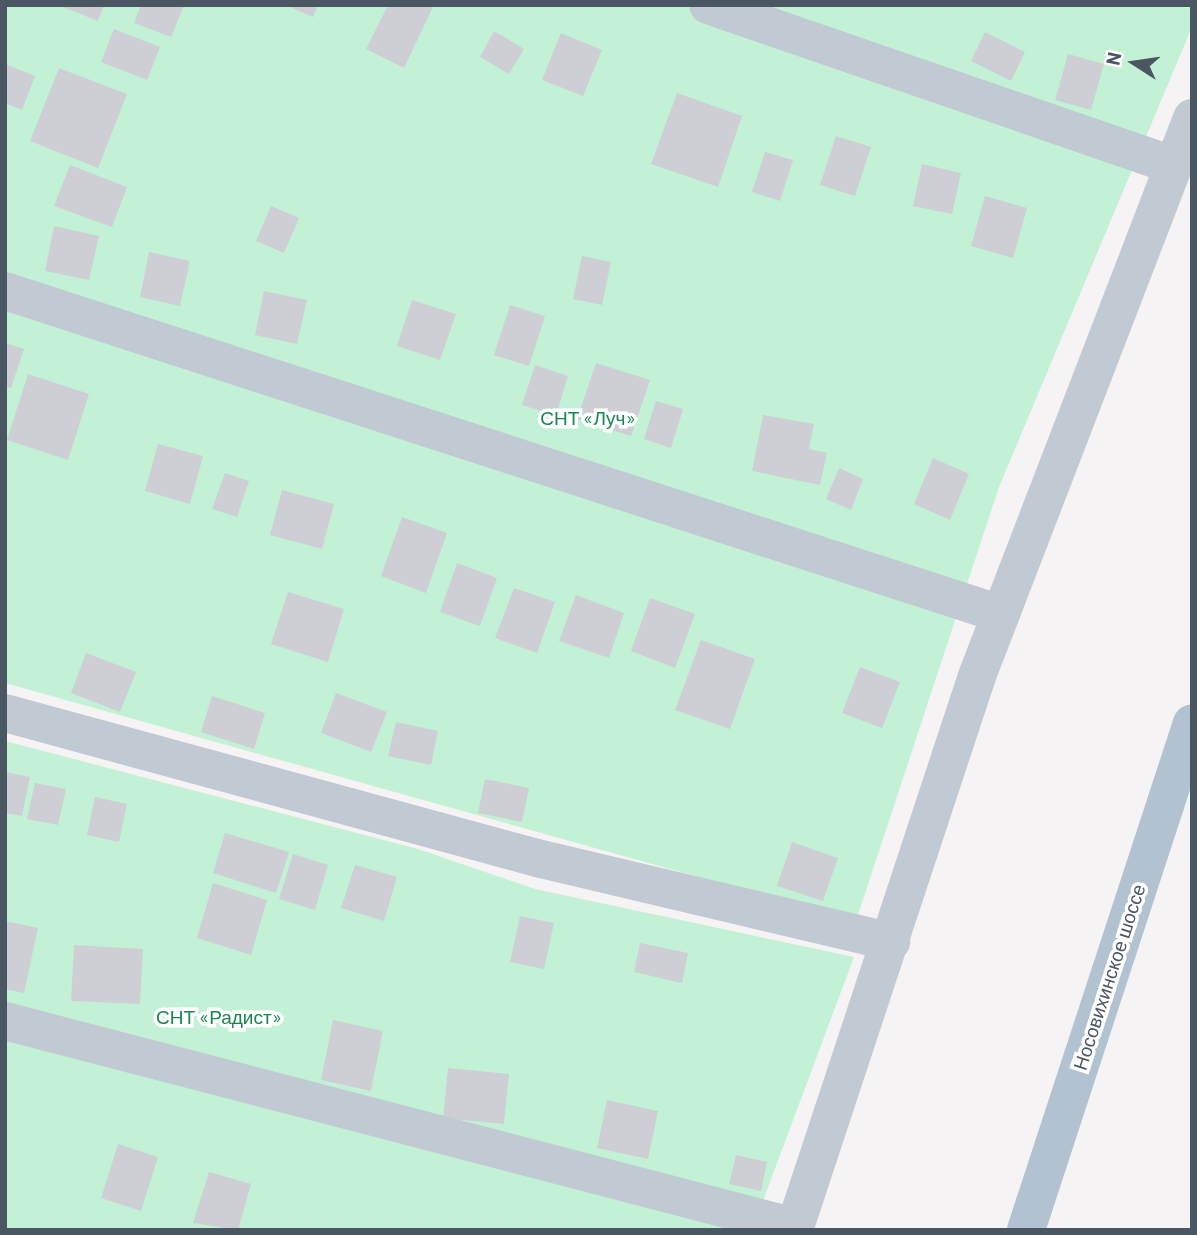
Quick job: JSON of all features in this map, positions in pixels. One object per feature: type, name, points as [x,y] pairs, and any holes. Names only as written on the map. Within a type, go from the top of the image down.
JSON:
[{"type":"main road","name":"Носовихинское шоссе","points":[[1026,1230],[1192,723]]},
{"type":"lane","points":[[708,5],[1173,165]]},
{"type":"lane","points":[[5,1021],[794,1228],[1001,614],[1192,118]]},
{"type":"lane","points":[[5,291],[1001,614]]},
{"type":"lane","points":[[5,713],[537,858],[891,942]]},
{"type":"green space","name":"СНТ «Луч»","points":[[5,5],[1192,5],[1192,27],[999,487],[856,921],[5,683]]},
{"type":"green space","name":"СНТ «Радист»","points":[[5,741],[418,849],[535,889],[854,957],[752,1230],[5,1230]]},
{"type":"building","points":[[58,5],[104,5],[98,21]]},
{"type":"building","points":[[141,5],[184,5],[171,37],[134,23]]},
{"type":"building","points":[[285,5],[318,5],[313,17]]},
{"type":"building","points":[[388,5],[434,5],[404,68],[366,49]]},
{"type":"building","points":[[114,29],[160,47],[147,80],[101,62]]},
{"type":"building","points":[[494,31],[524,49],[509,74],[480,57]]},
{"type":"building","points":[[985,32],[1025,52],[1011,81],[971,61]]},
{"type":"building","points":[[561,33],[602,50],[583,96],[542,80]]},
{"type":"building","points":[[1068,54],[1104,64],[1091,110],[1055,100]]},
{"type":"building","points":[[5,64],[35,76],[22,110],[5,103]]},
{"type":"building","points":[[59,68],[127,94],[98,168],[30,141]]},
{"type":"building","points":[[677,93],[742,116],[718,187],[651,164]]},
{"type":"building","points":[[836,136],[871,147],[855,196],[820,185]]},
{"type":"building","points":[[765,152],[793,160],[780,201],[752,192]]},
{"type":"building","points":[[922,164],[961,173],[952,214],[913,206]]},
{"type":"building","points":[[70,165],[127,187],[112,227],[54,206]]},
{"type":"building","points":[[985,196],[1027,208],[1013,258],[971,246]]},
{"type":"building","points":[[271,206],[299,218],[284,253],[256,241]]},
{"type":"building","points":[[54,226],[99,236],[89,280],[45,271]]},
{"type":"building","points":[[149,252],[190,261],[180,306],[140,297]]},
{"type":"building","points":[[582,256],[611,262],[602,305],[573,299]]},
{"type":"building","points":[[264,291],[307,300],[297,344],[255,335]]},
{"type":"building","points":[[412,300],[456,314],[440,360],[397,346]]},
{"type":"building","points":[[510,305],[545,316],[529,366],[494,355]]},
{"type":"building","points":[[5,343],[24,349],[11,388],[5,386]]},
{"type":"building","points":[[596,363],[650,380],[631,436],[577,419]]},
{"type":"building","points":[[535,365],[568,376],[556,416],[522,405]]},
{"type":"building","points":[[28,374],[89,394],[68,460],[7,440]]},
{"type":"building","points":[[656,401],[683,409],[671,448],[644,439]]},
{"type":"building","points":[[763,415],[814,424],[809,449],[827,453],[820,485],[752,471]]},
{"type":"building","points":[[158,444],[203,456],[190,504],[145,491]]},
{"type":"building","points":[[933,458],[969,474],[950,520],[914,504]]},
{"type":"building","points":[[839,468],[863,479],[851,510],[826,499]]},
{"type":"building","points":[[225,473],[249,481],[237,517],[212,509]]},
{"type":"building","points":[[282,490],[334,504],[322,549],[270,535]]},
{"type":"building","points":[[402,517],[447,533],[426,593],[381,576]]},
{"type":"building","points":[[457,563],[497,578],[480,626],[440,612]]},
{"type":"building","points":[[514,588],[555,602],[537,653],[495,638]]},
{"type":"building","points":[[288,592],[344,609],[328,662],[271,644]]},
{"type":"building","points":[[576,595],[624,613],[609,658],[559,641]]},
{"type":"building","points":[[650,598],[695,614],[675,668],[631,651]]},
{"type":"building","points":[[701,640],[755,659],[730,729],[675,710]]},
{"type":"building","points":[[86,653],[136,672],[120,712],[71,693]]},
{"type":"building","points":[[860,667],[900,682],[882,728],[842,713]]},
{"type":"building","points":[[336,693],[387,712],[371,752],[321,733]]},
{"type":"building","points":[[212,696],[265,713],[254,749],[201,732]]},
{"type":"building","points":[[396,722],[438,731],[431,765],[388,756]]},
{"type":"building","points":[[5,772],[30,777],[22,816],[5,813]]},
{"type":"building","points":[[485,779],[529,788],[522,822],[478,813]]},
{"type":"building","points":[[35,783],[66,789],[58,825],[27,819]]},
{"type":"building","points":[[95,797],[127,804],[119,842],[87,835]]},
{"type":"building","points":[[225,833],[289,852],[276,893],[213,873]]},
{"type":"building","points":[[792,842],[838,858],[823,901],[777,886]]},
{"type":"building","points":[[293,854],[328,865],[315,910],[279,899]]},
{"type":"building","points":[[355,865],[397,877],[384,921],[341,908]]},
{"type":"building","points":[[213,883],[267,900],[251,955],[197,938]]},
{"type":"building","points":[[520,916],[554,923],[544,969],[510,962]]},
{"type":"building","points":[[5,921],[38,928],[24,993],[5,989]]},
{"type":"building","points":[[640,943],[688,953],[682,983],[634,972]]},
{"type":"building","points":[[74,945],[143,949],[140,1004],[71,1001]]},
{"type":"building","points":[[333,1020],[383,1031],[371,1091],[321,1080]]},
{"type":"building","points":[[448,1068],[509,1074],[504,1124],[443,1118]]},
{"type":"building","points":[[607,1100],[658,1111],[648,1159],[597,1148]]},
{"type":"building","points":[[118,1144],[158,1157],[141,1211],[101,1198]]},
{"type":"building","points":[[736,1155],[767,1162],[761,1191],[729,1184]]},
{"type":"building","points":[[209,1172],[251,1184],[238,1230],[193,1223]]}]
